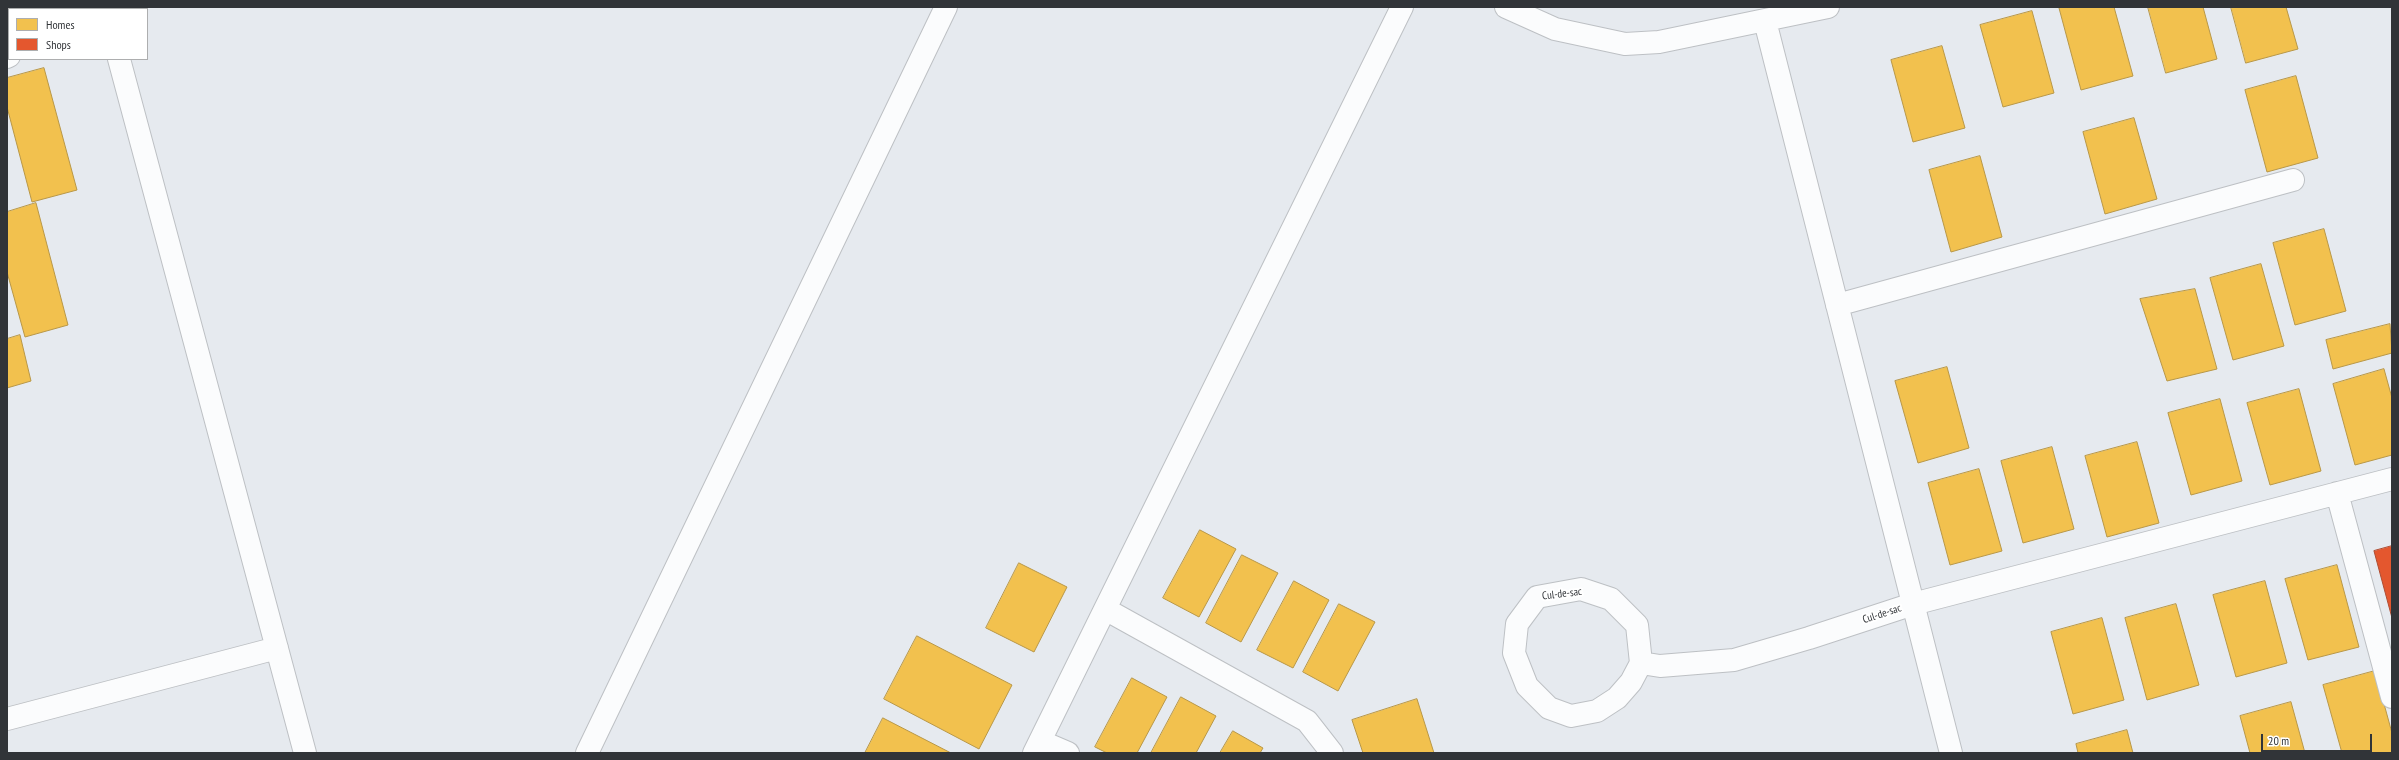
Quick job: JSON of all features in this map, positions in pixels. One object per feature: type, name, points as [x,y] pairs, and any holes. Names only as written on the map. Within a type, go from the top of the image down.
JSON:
[{"type":"street","points":[[588,753],[946,7]]},
{"type":"street","points":[[1068,753],[1037,747],[1402,7]]},
{"type":"street","points":[[1506,7],[1555,29],[1625,44],[1659,42],[1828,7]]},
{"type":"street","points":[[1765,21],[1951,753]]},
{"type":"street","points":[[119,60],[305,753]]},
{"type":"street","points":[[1837,305],[2293,180]]},
{"type":"street","name":"Cul-de-sac","points":[[1641,663],[1660,666],[1734,660],[1809,638],[1913,604],[2392,479]]},
{"type":"street","points":[[2337,493],[2392,697]]},
{"type":"street","name":"Cul-de-sac","points":[[1581,589],[1611,599],[1637,625],[1641,663],[1631,682],[1617,698],[1597,711],[1571,716],[1549,708],[1527,686],[1514,653],[1517,624],[1536,597],[1581,589]]},
{"type":"street","points":[[1105,609],[1307,721],[1332,753]]},
{"type":"street","points":[[7,718],[277,648]]},
{"type":"building: Homes","points":[[2114,7],[2133,76],[2081,90],[2059,8]]},
{"type":"building: Homes","points":[[2148,7],[2203,7],[2217,59],[2166,73]]},
{"type":"building: Homes","points":[[2231,7],[2286,7],[2298,49],[2246,63]]},
{"type":"building: Homes","points":[[2032,11],[2054,93],[2003,107],[1980,25]]},
{"type":"building: Homes","points":[[1942,46],[1965,128],[1913,142],[1891,60]]},
{"type":"building: Homes","points":[[44,68],[77,190],[32,202],[7,107],[7,78]]},
{"type":"building: Homes","points":[[2296,76],[2318,158],[2267,172],[2245,90]]},
{"type":"building: Homes","points":[[2134,118],[2157,199],[2105,214],[2083,132]]},
{"type":"building: Homes","points":[[1980,156],[2002,237],[1951,252],[1929,170]]},
{"type":"building: Homes","points":[[36,203],[68,325],[25,337],[7,272],[7,212]]},
{"type":"building: Homes","points":[[2324,229],[2346,311],[2295,325],[2273,243]]},
{"type":"building: Homes","points":[[2261,264],[2284,346],[2233,360],[2210,278]]},
{"type":"building: Homes","points":[[2195,289],[2217,369],[2167,381],[2140,299]]},
{"type":"building: Homes","points":[[2390,324],[2392,353],[2333,369],[2326,340]]},
{"type":"building: Homes","points":[[20,335],[31,381],[7,388],[7,339]]},
{"type":"building: Homes","points":[[1947,367],[1969,448],[1918,463],[1895,381]]},
{"type":"building: Homes","points":[[2384,369],[2392,398],[2392,455],[2355,465],[2333,384]]},
{"type":"building: Homes","points":[[2299,389],[2321,471],[2270,485],[2247,403]]},
{"type":"building: Homes","points":[[2220,399],[2242,481],[2191,495],[2168,413]]},
{"type":"building: Homes","points":[[2137,442],[2159,523],[2107,537],[2085,456]]},
{"type":"building: Homes","points":[[2052,447],[2074,529],[2023,543],[2001,461]]},
{"type":"building: Homes","points":[[1979,469],[2002,551],[1950,565],[1928,483]]},
{"type":"building: Homes","points":[[1200,530],[1236,549],[1199,617],[1163,598]]},
{"type":"building: Homes","points":[[1242,555],[1278,573],[1241,642],[1206,623]]},
{"type":"building: Homes","points":[[1019,563],[1067,587],[1034,652],[986,628]]},
{"type":"building: Homes","points":[[2337,565],[2359,647],[2308,660],[2285,579]]},
{"type":"building: Homes","points":[[1294,581],[1329,600],[1293,668],[1257,650]]},
{"type":"building: Homes","points":[[2265,581],[2287,663],[2236,677],[2213,595]]},
{"type":"building: Homes","points":[[1339,604],[1375,622],[1338,691],[1303,672]]},
{"type":"building: Homes","points":[[2176,604],[2199,685],[2147,700],[2125,618]]},
{"type":"building: Homes","points":[[2102,618],[2124,700],[2073,714],[2051,632]]},
{"type":"building: Homes","points":[[917,636],[1012,685],[979,749],[884,699]]},
{"type":"building: Homes","points":[[2375,671],[2392,733],[2392,753],[2342,753],[2323,685]]},
{"type":"building: Homes","points":[[1132,678],[1167,697],[1137,753],[1107,753],[1095,747]]},
{"type":"building: Homes","points":[[1181,697],[1216,716],[1196,753],[1151,753]]},
{"type":"building: Homes","points":[[1417,699],[1434,753],[1363,753],[1352,720]]},
{"type":"building: Homes","points":[[2291,702],[2305,753],[2250,753],[2240,716]]},
{"type":"building: Homes","points":[[883,718],[951,753],[865,753]]},
{"type":"building: Homes","points":[[2127,730],[2133,753],[2078,753],[2076,744]]},
{"type":"building: Homes","points":[[1233,731],[1263,748],[1260,753],[1220,753]]},
{"type":"building: Shops","points":[[2392,546],[2392,618],[2374,551]]}]
